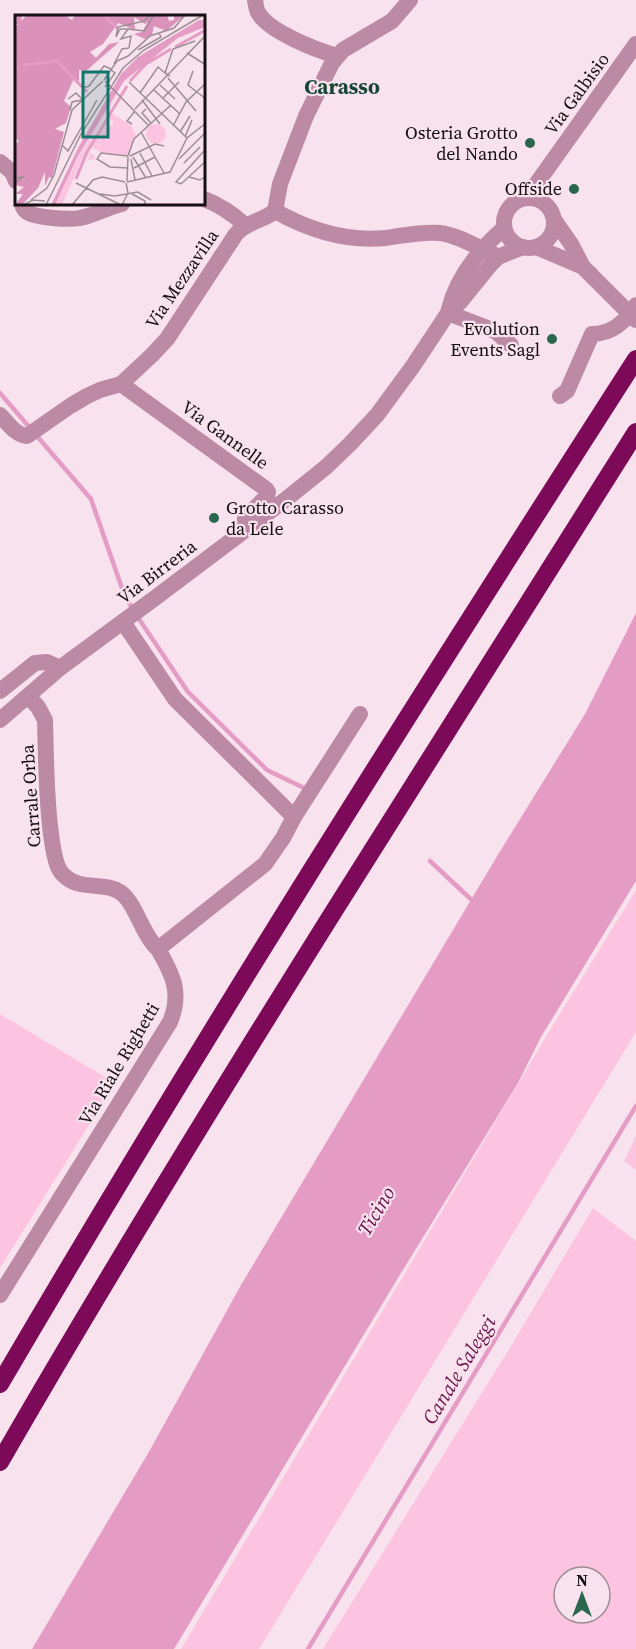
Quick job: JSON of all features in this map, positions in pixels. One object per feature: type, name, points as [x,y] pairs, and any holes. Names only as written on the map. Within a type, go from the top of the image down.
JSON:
[{"type":"highway","points":[[0,1384],[115,1190],[257,959],[636,359]]},
{"type":"highway","points":[[0,1462],[103,1287],[278,1001],[636,432]]},
{"type":"street","points":[[255,0],[260,16],[278,30],[309,46],[337,56]]},
{"type":"street","points":[[410,0],[392,21],[350,45],[337,56],[326,73],[306,116],[280,184],[275,211],[306,226],[343,237],[384,238],[426,232],[438,233],[454,237],[498,257]]},
{"type":"street","name":"Via Galbisio","points":[[527,197],[636,44]]},
{"type":"street","points":[[0,162],[12,172],[15,180]]},
{"type":"street","points":[[548,205],[549,167]]},
{"type":"street","points":[[586,271],[511,240],[504,228],[504,220],[509,207],[514,202],[527,197],[536,198],[548,205],[555,221],[586,271],[636,320]]},
{"type":"street","points":[[206,200],[234,215],[245,225]]},
{"type":"street","points":[[23,206],[25,210],[33,214],[69,219],[83,218],[116,206]]},
{"type":"street","name":"Via Mezzavilla","points":[[0,415],[16,432],[24,436],[29,435],[87,396],[121,384],[167,339],[240,229],[264,219],[275,211]]},
{"type":"street","points":[[529,247],[548,240],[555,221]]},
{"type":"street","name":"Via Birreria","points":[[448,313],[452,296],[459,282],[482,250],[504,228]]},
{"type":"street","name":"Via Birreria","points":[[0,720],[60,668],[326,467],[377,415],[448,313],[461,301],[481,275],[498,257],[529,247]]},
{"type":"street","points":[[560,396],[567,391],[592,334],[603,334],[611,330],[630,314],[636,305]]},
{"type":"street","points":[[448,313],[495,331],[511,345]]},
{"type":"street","name":"Via Gannelle","points":[[121,384],[266,489],[267,496],[246,515],[244,521],[246,529]]},
{"type":"street","points":[[126,620],[175,699],[294,818]]},
{"type":"street","points":[[0,691],[35,663],[46,662],[60,668]]},
{"type":"street","name":"Carrale Orba","points":[[28,696],[38,707],[45,720],[48,810],[59,870],[69,880],[78,884],[110,888],[121,893],[129,902],[149,940],[158,950]]},
{"type":"street","points":[[158,950],[265,864],[360,714]]},
{"type":"street","name":"Via Riale Righetti","points":[[0,1295],[170,1022],[176,1002],[176,993],[169,967],[158,950]]},
{"type":"shaded area","points":[[636,890],[636,1032],[259,1649],[181,1649],[547,1035]]},
{"type":"shaded area","points":[[0,1014],[115,1083],[0,1268]]},
{"type":"shaded area","points":[[636,1136],[636,1170],[624,1161]]},
{"type":"shaded area","points":[[593,1208],[636,1241],[636,1649],[323,1649],[511,1346]]},
{"type":"water","name":"Ticino","points":[[636,613],[636,881],[541,1037],[518,1083],[174,1649],[32,1649],[150,1450],[241,1285],[499,853],[585,714]]},
{"type":"waterway","points":[[0,393],[91,499],[125,597],[133,609]]},
{"type":"waterway","points":[[137,616],[188,692],[267,770],[306,789]]},
{"type":"waterway","points":[[430,861],[476,904]]},
{"type":"waterway","name":"Canale Saleggi","points":[[308,1649],[636,1106]]},
{"type":"place","name":"Osteria Grotto del Nando","points":[[530,143]]},
{"type":"place","name":"Offside","points":[[574,189]]},
{"type":"place","name":"Evolution Events Sagl","points":[[552,339]]},
{"type":"place","name":"Grotto Carasso da Lele","points":[[214,518]]},
{"type":"district","name":"Carasso","points":[[342,87]]}]
